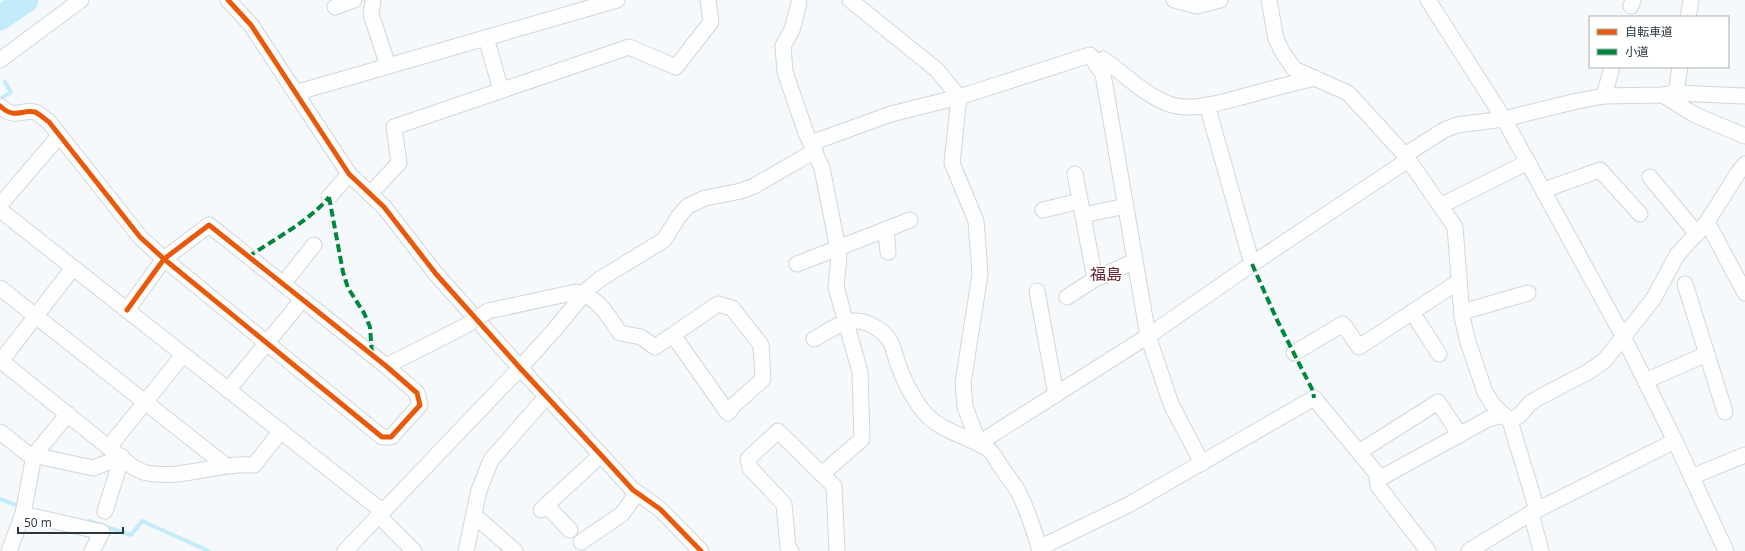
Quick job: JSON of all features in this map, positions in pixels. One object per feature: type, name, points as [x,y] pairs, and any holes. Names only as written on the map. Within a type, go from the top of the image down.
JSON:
[{"type":"street","points":[[0,60],[81,0]]},
{"type":"street","points":[[228,0],[251,25],[349,174],[384,207],[436,274],[546,397],[637,493],[660,509],[694,550]]},
{"type":"street","points":[[334,7],[354,0]]},
{"type":"street","points":[[373,0],[371,14],[388,66]]},
{"type":"street","points":[[295,93],[617,0]]},
{"type":"street","points":[[370,194],[399,163],[394,127],[629,47],[676,68],[711,22],[708,0]]},
{"type":"street","points":[[850,0],[937,70],[959,96],[952,164],[976,221],[980,274],[963,383],[965,407],[979,444]]},
{"type":"street","points":[[1174,0],[1197,6],[1220,0]]},
{"type":"street","points":[[1269,0],[1276,39],[1283,53],[1294,69],[1348,93],[1407,158],[1454,227],[1458,282],[1468,342],[1485,392],[1494,405],[1507,418],[1534,511],[1541,551]]},
{"type":"street","points":[[1428,0],[1504,119],[1544,190],[1624,338],[1675,441],[1726,551]]},
{"type":"street","points":[[1688,16],[1691,0]]},
{"type":"street","points":[[799,3],[792,30],[783,46],[785,72],[822,168],[839,257],[836,287],[860,372],[862,439],[822,474]]},
{"type":"street","points":[[486,38],[502,90]]},
{"type":"street","points":[[345,551],[520,368],[584,294],[600,279],[664,240],[679,216],[688,206],[705,198],[741,191],[754,186],[813,147],[891,114],[959,96],[1090,55],[1103,74],[1148,336],[1172,404],[1202,464]]},
{"type":"street","points":[[1096,64],[1104,59],[1134,84],[1169,104],[1185,107],[1207,105],[1315,78]]},
{"type":"street","points":[[1604,96],[1612,68]]},
{"type":"street","points":[[1670,94],[1680,68]]},
{"type":"street","points":[[979,444],[1148,336],[1407,158],[1444,130],[1457,125],[1504,119],[1604,96],[1670,94],[1745,96]]},
{"type":"street","points":[[1670,94],[1695,115],[1745,136]]},
{"type":"street","points":[[1207,105],[1252,264]]},
{"type":"street","points":[[0,106],[9,112],[16,114],[35,112],[49,122],[140,237],[164,259],[382,437],[391,437],[420,405],[417,393],[386,366],[209,225],[164,259],[127,310]]},
{"type":"street","points":[[0,205],[59,136]]},
{"type":"street","points":[[1440,206],[1528,162]]},
{"type":"street","points":[[1378,480],[1488,419],[1507,418],[1520,415],[1529,404],[1538,398],[1588,372],[1605,360],[1624,338],[1654,298],[1677,255],[1707,222],[1745,164]]},
{"type":"street","points":[[1544,190],[1600,170],[1640,214]]},
{"type":"street","points":[[329,197],[349,174]]},
{"type":"street","points":[[1075,174],[1095,279]]},
{"type":"street","points":[[1650,177],[1697,234]]},
{"type":"street","points":[[1043,210],[1126,206]]},
{"type":"street","points":[[0,210],[281,431],[380,513],[414,551]]},
{"type":"street","points":[[797,264],[910,220]]},
{"type":"street","points":[[1707,222],[1745,293]]},
{"type":"street","points":[[886,230],[888,252]]},
{"type":"street","points":[[283,284],[314,245]]},
{"type":"street","points":[[1067,297],[1095,279],[1136,261]]},
{"type":"street","points":[[73,268],[0,360],[133,467],[146,473],[177,474],[238,463],[254,464],[281,431]]},
{"type":"street","points":[[1294,353],[1343,324],[1358,347],[1458,282]]},
{"type":"street","points":[[1685,284],[1725,412]]},
{"type":"street","points":[[0,288],[225,465]]},
{"type":"street","points":[[1037,291],[1056,395]]},
{"type":"street","points":[[386,366],[465,326],[488,311],[576,292],[584,294],[597,302],[620,333],[641,337],[655,347],[718,304],[732,308],[761,345],[763,379],[734,405],[728,413],[674,335]]},
{"type":"street","points":[[1462,312],[1528,293]]},
{"type":"street","points":[[228,390],[302,300]]},
{"type":"street","points":[[1412,312],[1439,354]]},
{"type":"street","points":[[814,339],[845,321],[864,322],[875,327],[887,337],[894,348],[898,365],[906,385],[921,408],[934,423],[991,451],[1019,493],[1040,550],[1130,504],[1202,464],[1314,398],[1377,474],[1378,486],[1428,551]]},
{"type":"street","points":[[1645,381],[1707,354]]},
{"type":"street","points":[[109,447],[184,355]]},
{"type":"street","points":[[466,551],[478,490],[491,460],[546,397]]},
{"type":"street","points":[[1359,452],[1438,402],[1460,435]]},
{"type":"street","points":[[6,546],[24,509],[34,455],[68,414]]},
{"type":"street","points":[[0,432],[28,454],[93,468],[122,457]]},
{"type":"street","points":[[792,551],[788,548],[784,504],[750,468],[748,459],[778,432],[834,486],[836,551]]},
{"type":"street","points":[[1469,551],[1534,511],[1675,441]]},
{"type":"street","points":[[570,530],[544,508],[601,455]]},
{"type":"street","points":[[1692,477],[1745,455]]},
{"type":"street","points":[[105,512],[122,457]]},
{"type":"street","points":[[581,542],[622,514],[637,493]]},
{"type":"street","points":[[24,509],[102,532],[92,551]]},
{"type":"street","points":[[474,515],[515,551]]},
{"type":"waterway","points":[[0,18],[26,0]]},
{"type":"waterway","points":[[0,99],[11,92],[5,82]]},
{"type":"waterway","points":[[0,499],[22,507]]},
{"type":"waterway","points":[[89,521],[131,535],[142,521],[209,551]]},
{"type":"marked path","points":[[329,197],[343,272],[348,288],[364,313],[370,327],[372,355]]},
{"type":"marked path","points":[[248,257],[302,222],[329,197]]},
{"type":"marked path","points":[[1252,264],[1277,320],[1313,391],[1314,398]]},
{"type":"cycle path","points":[[228,0],[251,25],[349,174],[384,207],[436,274],[520,368],[633,490],[660,509],[701,551]]},
{"type":"cycle path","points":[[0,106],[5,110],[14,113],[30,111],[35,112],[49,122],[140,237],[164,259],[382,437],[391,437],[420,405],[417,393],[386,366],[209,225],[164,259],[127,310]]},
{"type":"district","name":"福島","points":[[1106,274]]}]
